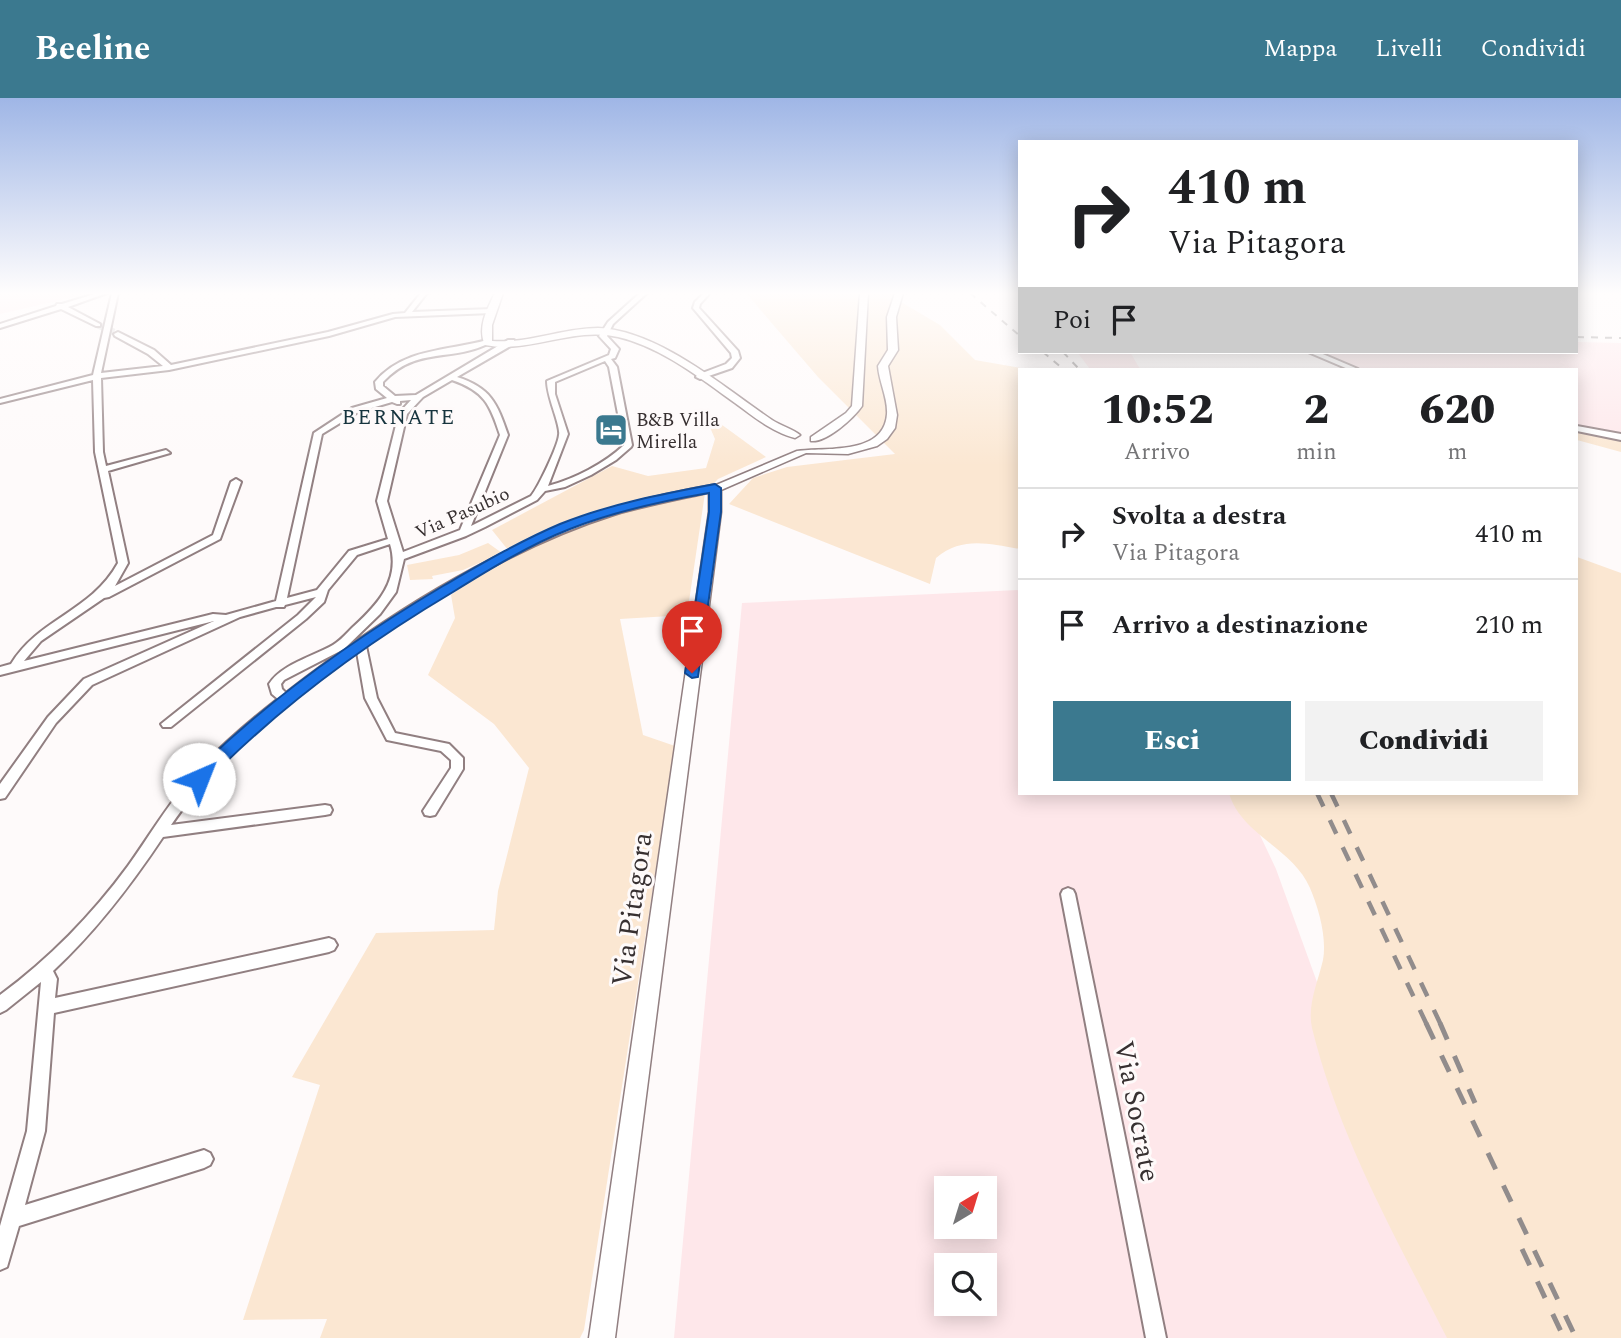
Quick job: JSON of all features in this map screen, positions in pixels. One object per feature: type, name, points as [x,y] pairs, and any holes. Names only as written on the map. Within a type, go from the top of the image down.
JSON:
[{"type":"street","points":[[95,600],[116,579],[123,563],[123,552],[102,470],[97,376],[102,351]]},
{"type":"street","points":[[149,351],[169,368]]},
{"type":"street","points":[[0,401],[97,376],[169,368],[250,351]]},
{"type":"street","points":[[403,413],[398,403],[379,387],[379,383],[390,370],[435,351]]},
{"type":"street","points":[[286,699],[276,691],[275,684],[280,677],[330,653],[360,629],[391,593],[399,557],[382,501],[403,413],[421,396],[484,351]]},
{"type":"street","points":[[542,489],[553,488],[610,460],[628,445],[613,368],[607,358],[613,351]]},
{"type":"street","points":[[660,351],[775,427],[808,443]]},
{"type":"street","points":[[699,377],[729,366],[736,358],[734,351]]},
{"type":"street","points":[[0,1005],[45,970],[122,884],[208,769],[242,734],[286,699],[359,645],[492,563],[564,527],[650,500],[714,496],[808,443],[857,406],[860,351]]},
{"type":"street","points":[[760,468],[782,443],[808,443],[849,451],[873,445],[884,437],[890,428],[892,416],[883,366],[891,359],[894,351]]},
{"type":"street","points":[[1317,354],[1352,368]]},
{"type":"street","name":"Via Pasubio","points":[[399,557],[463,534],[530,501],[542,489],[564,434],[551,394],[551,381],[607,358]]},
{"type":"street","points":[[451,377],[482,388],[504,435],[463,534]]},
{"type":"street","points":[[280,605],[316,438],[320,430],[342,416],[392,399],[421,396]]},
{"type":"street","points":[[775,427],[788,452],[808,443]]},
{"type":"street","points":[[1578,429],[1621,437]]},
{"type":"street","points":[[102,470],[166,453]]},
{"type":"street","points":[[16,665],[23,649],[95,600],[217,537],[221,532],[236,482]]},
{"type":"street","name":"Via Pitagora","points":[[602,1338],[715,512],[714,496]]},
{"type":"street","points":[[469,518],[482,525]]},
{"type":"street","points":[[167,724],[302,617],[320,600],[323,590],[353,553],[394,540]]},
{"type":"street","points":[[116,579],[139,578]]},
{"type":"street","points":[[0,794],[52,720],[80,688],[100,676],[228,619],[323,590]]},
{"type":"street","points":[[0,671],[217,616],[228,619]]},
{"type":"street","points":[[359,645],[362,648],[371,698],[391,737],[444,747],[457,758],[457,769],[430,811]]},
{"type":"street","points":[[160,832],[325,810]]},
{"type":"street","name":"Via Socrate","points":[[1068,894],[1156,1338]]},
{"type":"street","points":[[47,1007],[328,945]]},
{"type":"street","points":[[0,1260],[36,1131],[49,979],[45,970]]},
{"type":"street","points":[[11,1219],[204,1159]]},
{"type":"shaded area","points":[[796,351],[966,351],[975,360],[1020,368],[1018,368],[1018,549],[976,543],[946,551],[936,558],[930,584],[729,504],[753,478],[787,467],[895,454]]},
{"type":"shaded area","points":[[1578,351],[1621,351],[1621,434],[1578,426],[1578,368],[1361,368],[1326,357],[1328,354],[1578,354]]},
{"type":"shaded area","points":[[1079,354],[1131,354],[1139,368],[1089,368]]},
{"type":"shaded area","points":[[703,411],[766,457],[718,479],[705,493],[687,615],[620,619],[643,735],[675,746],[584,1330],[580,1338],[320,1338],[327,1319],[243,1320],[320,1085],[292,1077],[376,933],[494,930],[498,891],[529,768],[494,724],[428,675],[455,618],[451,595],[508,550],[492,530],[612,466],[648,476],[706,468],[715,439]]},
{"type":"shaded area","points":[[1578,431],[1621,439],[1621,452],[1578,440]]},
{"type":"shaded area","points":[[488,543],[502,553],[463,570],[432,576],[433,579],[410,580],[407,565],[459,555]]},
{"type":"shaded area","points":[[1578,557],[1621,573],[1621,1338],[1447,1338],[1370,1187],[1323,1069],[1311,1019],[1324,942],[1310,888],[1292,862],[1255,831],[1235,808],[1230,795],[1578,795]]},
{"type":"shaded area","points":[[1018,590],[1018,795],[1241,795],[1276,869],[1367,1120],[1469,1338],[674,1338],[742,603]]},
{"type":"railway","points":[[1045,354],[1062,368]]},
{"type":"railway","points":[[1065,354],[1078,368]]},
{"type":"railway","points":[[1318,795],[1427,1025]]},
{"type":"railway","points":[[1332,795],[1441,1025]]},
{"type":"railway","points":[[1426,1023],[1576,1338]]},
{"type":"railway","points":[[1440,1023],[1475,1103]]},
{"type":"railway","points":[[1522,1249],[1564,1338]]},
{"type":"place","name":"B&B Villa Mirella","points":[[611,430]]},
{"type":"district","name":"BERNATE","points":[[399,417]]},
{"type":"route","points":[[199,779],[242,734],[267,713],[385,627],[492,563],[564,527],[601,514],[650,500],[715,488],[715,512],[692,673]]}]
